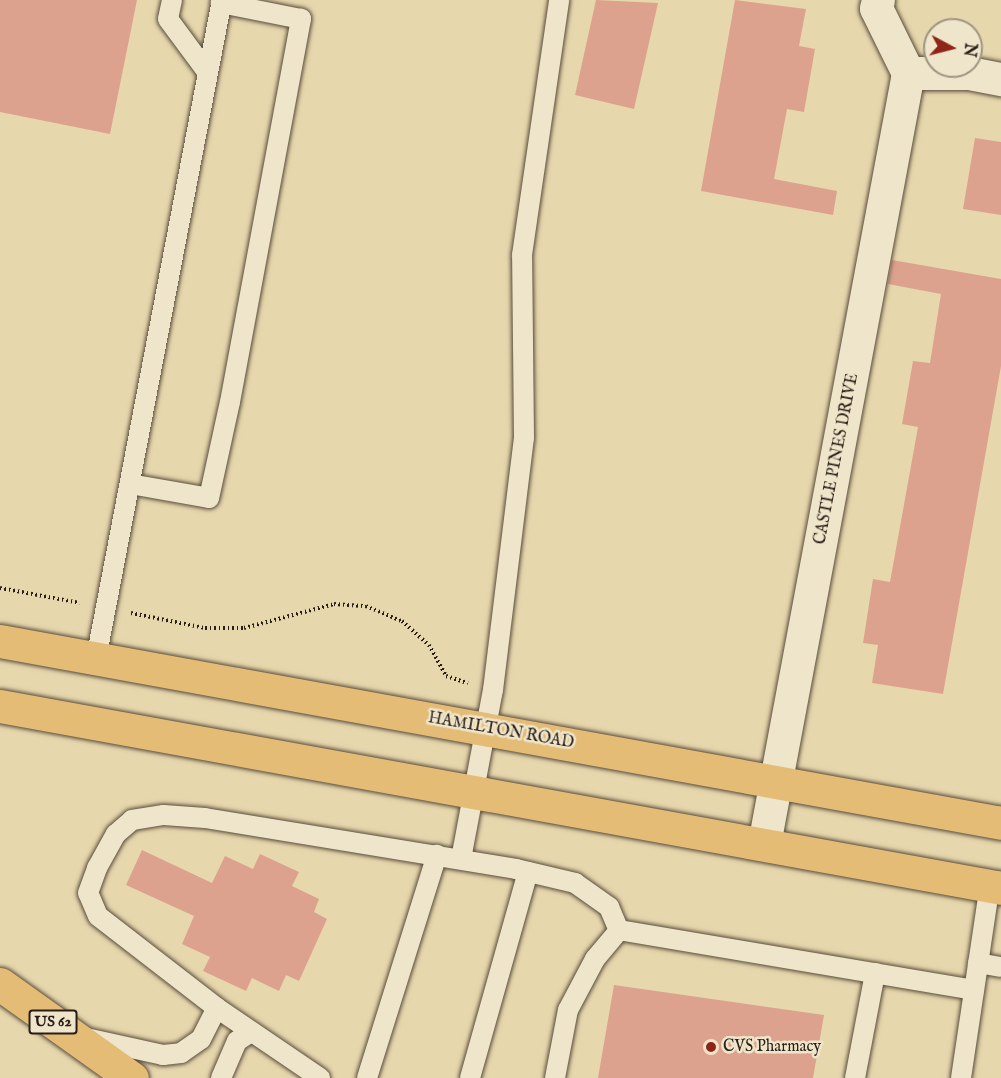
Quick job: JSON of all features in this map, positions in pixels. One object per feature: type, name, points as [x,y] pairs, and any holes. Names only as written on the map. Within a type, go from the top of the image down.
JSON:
[{"type":"main road","name":"HAMILTON ROAD","points":[[0,641],[1001,823]]},
{"type":"main road","points":[[0,706],[995,886]]},
{"type":"main road","name":"US 62","points":[[0,984],[132,1078]]},
{"type":"street","points":[[878,0],[876,8],[908,73],[969,73],[1001,79]]},
{"type":"street","name":"CASTLE PINES DRIVE","points":[[764,844],[908,73]]},
{"type":"lane","points":[[172,0],[168,19],[208,73]]},
{"type":"lane","points":[[461,859],[485,728],[524,438],[522,255],[559,0]]},
{"type":"lane","points":[[96,659],[222,1],[301,19],[230,402],[209,498],[130,484]]},
{"type":"lane","points":[[320,1078],[217,1008],[98,916],[88,893],[97,868],[116,834],[132,820],[164,815],[205,818],[528,872],[575,883],[609,907],[619,930]]},
{"type":"lane","points":[[367,1078],[437,855]]},
{"type":"lane","points":[[470,1078],[528,872]]},
{"type":"lane","points":[[961,1078],[978,963],[995,886]]},
{"type":"lane","points":[[619,930],[974,990]]},
{"type":"lane","points":[[555,1078],[568,1010],[596,959],[619,930]]},
{"type":"lane","points":[[978,963],[1001,967]]},
{"type":"lane","points":[[855,1078],[875,973]]},
{"type":"lane","points":[[69,1034],[163,1055],[182,1053],[201,1039],[217,1008]]},
{"type":"lane","points":[[221,1078],[232,1048],[251,1032]]},
{"type":"building","points":[[0,0],[137,0],[110,134],[0,112]]},
{"type":"building","points":[[596,0],[658,3],[634,109],[575,95]]},
{"type":"building","points":[[735,0],[806,9],[799,46],[815,49],[804,112],[787,109],[774,179],[837,191],[833,215],[701,191]]},
{"type":"building","points":[[975,138],[1001,142],[1001,215],[963,209]]},
{"type":"building","points":[[892,260],[1001,279],[1001,366],[943,694],[872,683],[878,645],[863,643],[873,579],[890,582],[918,427],[902,424],[913,361],[930,363],[941,294],[888,284]]},
{"type":"building","points":[[142,850],[212,883],[225,856],[253,869],[260,854],[299,872],[292,886],[319,899],[314,912],[327,919],[299,981],[286,975],[279,991],[252,978],[246,991],[203,971],[210,957],[182,944],[194,916],[126,885]]},
{"type":"building","name":"CVS Pharmacy","points":[[614,985],[824,1015],[813,1078],[598,1078]]},
{"type":"place","name":"CVS Pharmacy","points":[[711,1047]]}]
